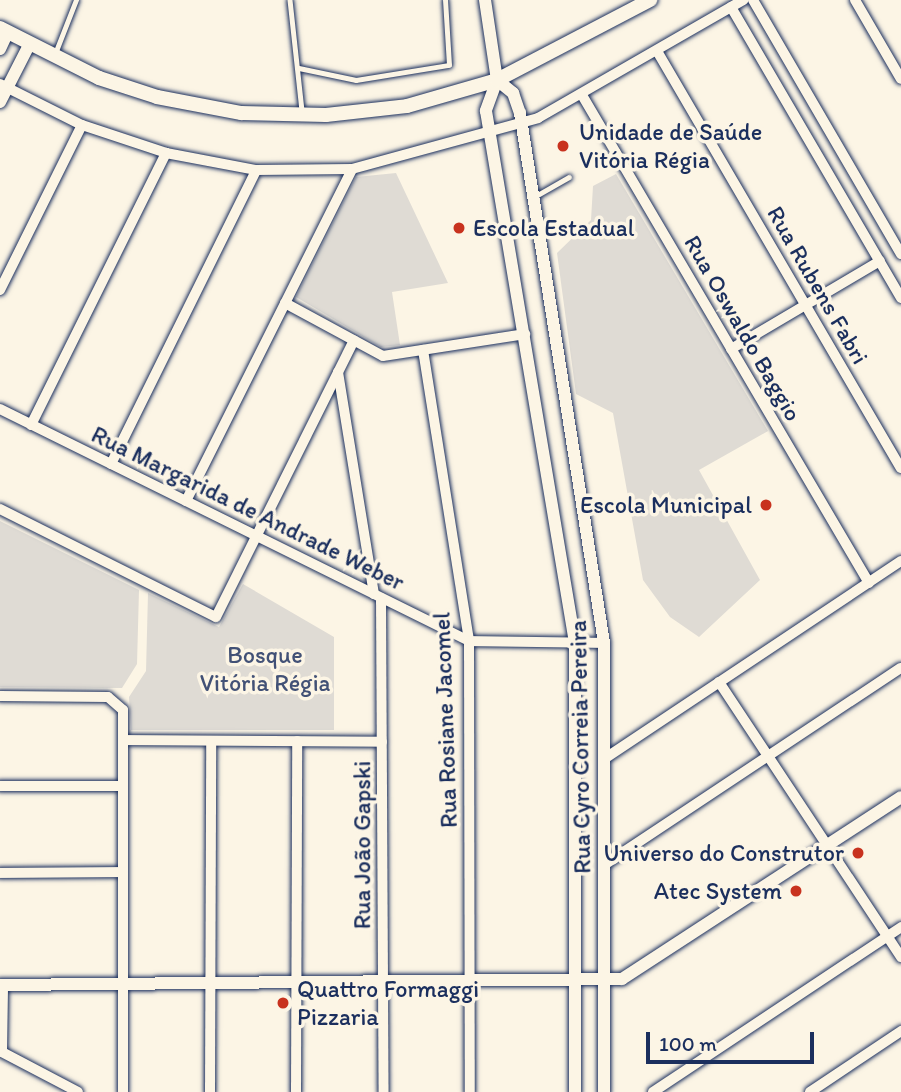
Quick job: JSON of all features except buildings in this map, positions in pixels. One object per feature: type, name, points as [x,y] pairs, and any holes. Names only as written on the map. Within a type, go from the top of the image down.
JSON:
[{"type":"main road","points":[[4,30],[126,88],[185,104],[302,115],[407,106],[497,80],[650,0]]},
{"type":"street","name":"Rua Cyro Correia Pereira","points":[[485,0],[497,80],[486,100],[575,643],[575,1092]]},
{"type":"street","points":[[4,86],[82,125],[166,153],[256,170],[352,169],[493,135],[522,125],[582,95],[744,0]]},
{"type":"street","points":[[753,0],[900,251]]},
{"type":"street","points":[[855,0],[901,79]]},
{"type":"street","points":[[731,7],[901,298]]},
{"type":"street","points":[[0,49],[4,30]]},
{"type":"street","points":[[0,102],[4,86],[30,43]]},
{"type":"street","name":"Rua Rubens Fabri","points":[[657,51],[901,468]]},
{"type":"street","name":"Rua Cyro Correia Pereira","points":[[497,80],[513,93],[522,125],[604,643],[604,1092]]},
{"type":"street","name":"Rua Oswaldo Baggio","points":[[582,95],[869,583]]},
{"type":"street","points":[[0,290],[82,125]]},
{"type":"street","points":[[31,425],[166,153]]},
{"type":"street","points":[[186,501],[352,169]]},
{"type":"street","points":[[111,464],[256,170]]},
{"type":"street","points":[[731,349],[880,261]]},
{"type":"street","points":[[285,303],[383,356],[525,334]]},
{"type":"street","points":[[0,509],[216,617],[354,340]]},
{"type":"street","name":"Rua Rosiane Jacomel","points":[[423,350],[469,641],[470,1092]]},
{"type":"street","name":"Rua João Gapski","points":[[338,372],[378,596],[382,741],[384,1092]]},
{"type":"street","name":"Rua Margarida de Andrade Weber","points":[[0,409],[469,641],[604,643]]},
{"type":"street","points":[[604,759],[901,561]]},
{"type":"street","points":[[604,865],[901,667]]},
{"type":"street","points":[[719,682],[901,957]]},
{"type":"street","points":[[0,696],[118,702],[123,740],[123,1092]]},
{"type":"street","points":[[123,740],[382,741]]},
{"type":"street","points":[[210,1092],[211,741]]},
{"type":"street","points":[[296,1092],[297,741]]},
{"type":"street","points":[[0,786],[123,786]]},
{"type":"street","points":[[78,1092],[1,1052],[2,985],[604,981],[638,972],[901,797]]},
{"type":"street","points":[[0,873],[123,872]]},
{"type":"street","points":[[653,1092],[901,927]]},
{"type":"street","points":[[810,1092],[901,1031]]},
{"type":"lane","points":[[54,55],[76,0]]},
{"type":"lane","points":[[290,0],[302,115]]},
{"type":"lane","points":[[299,68],[356,80],[438,70],[453,58],[445,0]]},
{"type":"lane","points":[[533,197],[569,177]]},
{"type":"green space","points":[[396,173],[448,283],[392,292],[400,345],[381,347],[296,297],[356,177]]},
{"type":"green space","points":[[616,174],[768,431],[699,470],[760,580],[699,637],[670,617],[643,580],[613,413],[576,394],[557,253],[591,220],[593,186]]},
{"type":"green space","name":"Bosque Vitória Régia","points":[[0,521],[139,590],[137,664],[122,688],[0,687]]},
{"type":"green space","name":"Bosque Vitória Régia","points":[[243,584],[334,637],[334,730],[131,730],[129,697],[146,671],[148,593],[219,627]]},
{"type":"place","name":"Unidade de Saúde Vitória Régia","points":[[563,146]]},
{"type":"place","name":"Escola Estadual","points":[[459,228]]},
{"type":"place","name":"Escola Municipal","points":[[766,505]]},
{"type":"place","name":"Universo do Construtor","points":[[858,853]]},
{"type":"place","name":"Atec System","points":[[796,891]]},
{"type":"place","name":"Quattro Formaggi Pizzaria","points":[[283,1003]]}]
